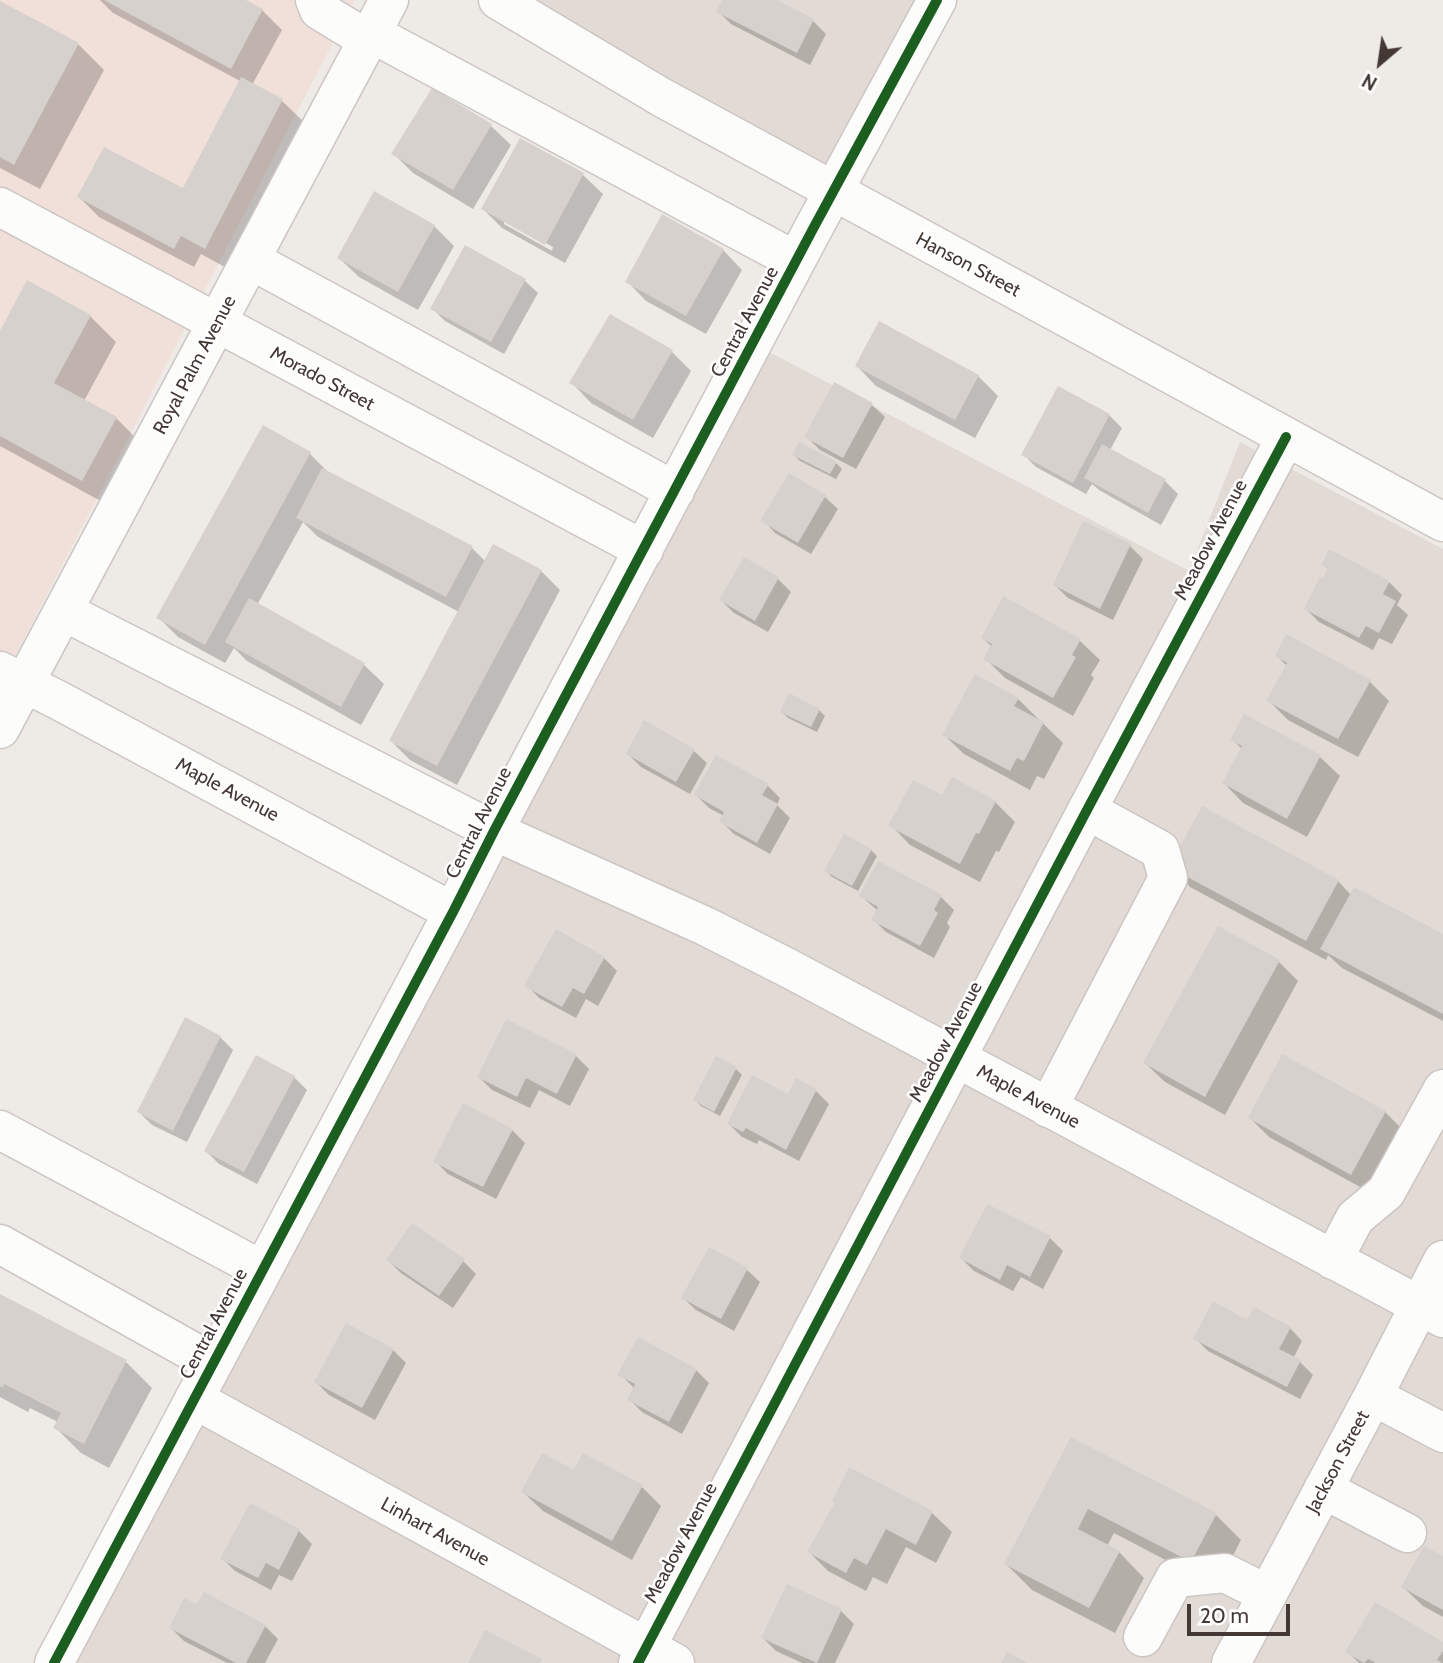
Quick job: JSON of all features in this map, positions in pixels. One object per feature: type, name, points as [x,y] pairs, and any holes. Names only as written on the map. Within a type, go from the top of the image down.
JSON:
[{"type":"street","points":[[314,0],[318,10],[376,24],[796,261]]},
{"type":"street","name":"Hanson Street","points":[[499,0],[661,97],[1443,522]]},
{"type":"street","name":"Central Avenue","points":[[54,1663],[796,261],[937,0]]},
{"type":"street","name":"Royal Palm Avenue","points":[[0,729],[12,677],[63,611],[376,24]]},
{"type":"street","name":"Morado Street","points":[[0,207],[644,551]]},
{"type":"street","points":[[251,260],[675,491]]},
{"type":"street","name":"Meadow Avenue","points":[[653,1658],[957,1059],[1286,437]]},
{"type":"street","name":"Maple Avenue","points":[[63,611],[494,831],[705,926],[790,969],[1431,1312]]},
{"type":"street","name":"Maple Avenue","points":[[12,677],[58,699],[453,912]]},
{"type":"street","points":[[1048,1108],[1168,878],[1160,850],[1087,810]]},
{"type":"street","points":[[1333,1260],[1355,1218],[1386,1192],[1443,1089]]},
{"type":"street","points":[[0,1130],[262,1270]]},
{"type":"street","points":[[0,1244],[214,1363]]},
{"type":"street","name":"Jackson Street","points":[[1231,1663],[1373,1396],[1431,1312],[1443,1260]]},
{"type":"street","points":[[1373,1396],[1443,1433]]},
{"type":"street","name":"Linhart Avenue","points":[[194,1399],[653,1658]]},
{"type":"street","points":[[1323,1489],[1407,1533]]},
{"type":"street","points":[[1143,1637],[1175,1578],[1225,1573],[1267,1594]]},
{"type":"shaded area","points":[[0,0],[355,0],[0,685]]},
{"type":"shaded area","points":[[537,0],[917,0],[827,166],[671,80]]},
{"type":"shaded area","points":[[769,352],[1189,571],[1240,442],[1443,549],[1443,1663],[75,1663]]},
{"type":"building","points":[[104,0],[246,0],[263,9],[231,69]]},
{"type":"building","points":[[722,0],[777,0],[814,19],[797,53],[716,12]]},
{"type":"building","points":[[0,1],[79,43],[14,165],[0,157]]},
{"type":"building","points":[[241,77],[283,99],[205,249],[181,236],[174,249],[77,197],[104,147],[183,188]]},
{"type":"building","points":[[432,88],[492,124],[453,190],[391,154]]},
{"type":"building","points":[[520,138],[584,173],[545,245],[481,209]]},
{"type":"building","points":[[374,191],[435,225],[398,292],[337,258]]},
{"type":"building","points":[[662,214],[724,249],[686,316],[625,282]]},
{"type":"building","points":[[465,245],[526,279],[491,342],[430,309]]},
{"type":"building","points":[[27,280],[91,315],[54,383],[117,417],[82,481],[0,436],[0,331]]},
{"type":"building","points":[[610,314],[673,350],[633,420],[569,383]]},
{"type":"building","points":[[879,321],[979,375],[955,420],[855,366]]},
{"type":"building","points":[[834,382],[873,403],[843,458],[804,437]]},
{"type":"building","points":[[1058,386],[1110,414],[1073,483],[1021,455]]},
{"type":"building","points":[[263,425],[311,452],[205,645],[156,618]]},
{"type":"building","points":[[799,442],[837,462],[830,474],[792,455]]},
{"type":"building","points":[[1102,444],[1166,479],[1148,513],[1084,478]]},
{"type":"building","points":[[322,468],[473,546],[446,597],[296,518]]},
{"type":"building","points":[[789,473],[826,495],[798,543],[760,521]]},
{"type":"building","points":[[1083,521],[1131,544],[1100,609],[1053,585]]},
{"type":"building","points":[[493,544],[542,570],[437,766],[389,741]]},
{"type":"building","points":[[1329,549],[1390,581],[1383,594],[1396,601],[1379,633],[1366,626],[1359,638],[1304,609],[1320,577],[1323,578],[1328,569],[1321,565]]},
{"type":"building","points":[[744,557],[779,577],[755,621],[719,600]]},
{"type":"building","points":[[1003,596],[1081,639],[1072,655],[1076,657],[1053,698],[983,659],[992,644],[981,638]]},
{"type":"building","points":[[249,598],[365,663],[341,707],[225,642]]},
{"type":"building","points":[[1286,634],[1371,680],[1338,739],[1266,701],[1287,663],[1275,656]]},
{"type":"building","points":[[975,674],[1019,698],[1014,706],[1044,722],[1024,761],[1017,758],[1010,771],[942,735]]},
{"type":"building","points":[[789,693],[820,709],[811,727],[780,712]]},
{"type":"building","points":[[1244,714],[1321,755],[1287,819],[1222,783],[1242,746],[1230,740]]},
{"type":"building","points":[[644,720],[695,749],[676,782],[626,754]]},
{"type":"building","points":[[716,755],[769,784],[762,795],[778,804],[757,843],[719,822],[724,812],[694,795]]},
{"type":"building","points":[[952,777],[996,801],[960,864],[888,826],[913,780],[942,795]]},
{"type":"building","points":[[1202,806],[1339,880],[1306,941],[1169,867]]},
{"type":"building","points":[[844,834],[872,849],[852,886],[824,871]]},
{"type":"building","points":[[878,861],[942,895],[934,910],[938,913],[920,946],[871,920],[878,907],[859,896]]},
{"type":"building","points":[[1354,887],[1443,934],[1443,1014],[1320,949]]},
{"type":"building","points":[[1218,926],[1280,960],[1205,1097],[1143,1063]]},
{"type":"building","points":[[556,929],[605,957],[584,994],[573,988],[562,1007],[524,986]]},
{"type":"building","points":[[185,1017],[221,1036],[173,1131],[137,1112]]},
{"type":"building","points":[[506,1019],[577,1054],[557,1094],[526,1078],[517,1097],[477,1077]]},
{"type":"building","points":[[1282,1054],[1386,1111],[1351,1175],[1248,1118]]},
{"type":"building","points":[[256,1055],[295,1076],[244,1172],[204,1151]]},
{"type":"building","points":[[716,1056],[737,1067],[714,1112],[693,1100]]},
{"type":"building","points":[[752,1075],[788,1094],[796,1078],[817,1089],[786,1150],[746,1128],[743,1132],[727,1124]]},
{"type":"building","points":[[463,1103],[513,1129],[483,1187],[433,1162]]},
{"type":"building","points":[[987,1204],[1051,1236],[1030,1277],[1007,1265],[1000,1280],[959,1258]]},
{"type":"building","points":[[412,1223],[465,1259],[439,1296],[386,1260]]},
{"type":"building","points":[[709,1247],[748,1268],[721,1319],[681,1298]]},
{"type":"building","points":[[0,1294],[127,1360],[84,1444],[53,1428],[61,1413],[4,1384],[3,1388],[0,1386]]},
{"type":"building","points":[[1213,1301],[1247,1320],[1254,1307],[1291,1327],[1279,1349],[1301,1360],[1287,1387],[1193,1339]]},
{"type":"building","points":[[346,1323],[394,1349],[362,1408],[314,1382]]},
{"type":"building","points":[[638,1337],[697,1369],[669,1422],[627,1400],[635,1384],[617,1375]]},
{"type":"building","points":[[1071,1437],[1217,1513],[1191,1562],[1088,1509],[1078,1529],[1120,1551],[1089,1608],[1004,1564]]},
{"type":"building","points":[[542,1453],[574,1470],[583,1453],[643,1485],[612,1541],[521,1492]]},
{"type":"building","points":[[849,1467],[933,1511],[916,1545],[886,1529],[867,1565],[854,1558],[846,1573],[807,1552],[835,1502],[832,1501]]},
{"type":"building","points":[[250,1503],[300,1529],[279,1570],[266,1563],[258,1578],[220,1559]]},
{"type":"building","points":[[1424,1546],[1443,1556],[1443,1610],[1401,1587]]},
{"type":"building","points":[[787,1584],[842,1609],[817,1663],[761,1638]]},
{"type":"building","points":[[204,1592],[266,1625],[246,1663],[236,1663],[169,1628],[184,1598],[197,1604]]},
{"type":"building","points":[[1375,1602],[1443,1642],[1443,1651],[1437,1660],[1442,1663],[1376,1663],[1368,1659],[1364,1663],[1345,1652]]},
{"type":"building","points":[[485,1630],[542,1659],[540,1663],[468,1663]]},
{"type":"building","points":[[1007,1652],[1028,1663],[1001,1663]]},
{"type":"cycle path","points":[[54,1663],[814,227],[937,0]]},
{"type":"cycle path","points":[[638,1663],[1286,437]]}]
